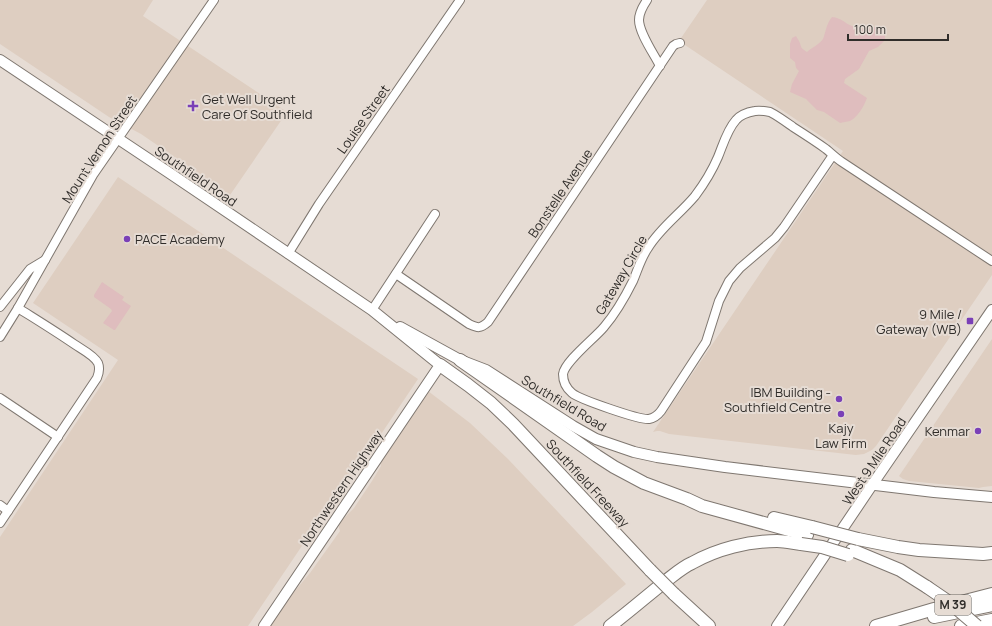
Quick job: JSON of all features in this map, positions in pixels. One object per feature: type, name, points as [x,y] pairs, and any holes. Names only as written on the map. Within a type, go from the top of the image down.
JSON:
[{"type":"highway","points":[[460,360],[572,439],[644,483],[687,499],[704,501],[807,535],[853,548]]},
{"type":"highway","name":"Southfield Freeway","points":[[440,365],[491,403],[513,424],[650,570],[709,626]]},
{"type":"highway","points":[[807,535],[822,547],[853,548],[884,545],[919,550],[983,554],[992,553]]},
{"type":"highway","points":[[610,626],[675,574],[691,563],[707,555],[734,547],[778,541],[807,535]]},
{"type":"highway","name":"M 39","points":[[853,548],[900,570],[949,602],[977,626]]},
{"type":"highway","points":[[876,626],[992,594]]},
{"type":"highway","points":[[885,626],[992,605]]},
{"type":"highway","points":[[961,626],[992,620]]},
{"type":"main road","name":"Southfield Road","points":[[0,60],[374,312],[440,365]]},
{"type":"main road","name":"West 9 Mile Road","points":[[777,626],[992,310]]},
{"type":"main road","name":"Southfield Road","points":[[374,312],[460,360],[486,370],[573,426],[596,439],[634,452],[703,464],[872,485],[992,497]]},
{"type":"main road","name":"Northwestern Highway","points":[[264,626],[440,365]]},
{"type":"street","name":"Mount Vernon Street","points":[[0,337],[46,259],[86,186],[214,0]]},
{"type":"street","name":"Louise Street","points":[[288,254],[319,204],[460,0]]},
{"type":"street","points":[[647,0],[639,16],[639,26],[660,66]]},
{"type":"street","name":"Bonstelle Avenue","points":[[396,274],[476,328],[488,322],[673,46],[680,43]]},
{"type":"street","name":"Gateway Circle","points":[[833,155],[775,238],[740,268],[729,281],[719,301],[706,342],[656,416],[648,419],[641,418],[583,398],[571,392],[564,382],[563,375],[565,367],[600,332],[617,311],[628,292],[648,248],[697,193],[714,166],[730,130],[738,118],[745,114],[756,111],[771,113],[992,261]]},
{"type":"street","points":[[374,312],[396,274],[435,214]]},
{"type":"street","points":[[0,308],[30,269],[46,259]]},
{"type":"street","points":[[0,523],[99,373],[98,362],[91,355],[18,308]]},
{"type":"street","points":[[0,398],[58,437]]},
{"type":"street","points":[[0,505],[8,510]]},
{"type":"shaded area","points":[[0,0],[153,0],[143,16],[287,112],[230,195],[141,134],[109,117],[0,44]]},
{"type":"shaded area","points":[[707,0],[992,0],[992,275],[876,446],[864,454],[856,455],[669,434],[660,431],[653,432],[843,151],[679,41]]},
{"type":"shaded area","points":[[832,17],[838,18],[855,27],[870,29],[880,26],[885,30],[885,40],[878,47],[869,51],[859,69],[845,79],[844,83],[867,98],[856,117],[850,121],[840,123],[824,112],[817,110],[806,99],[790,92],[792,84],[799,71],[796,68],[795,62],[790,58],[790,44],[792,38],[796,36],[802,48],[807,52],[820,43],[823,39],[827,25]]},
{"type":"shaded area","points":[[118,177],[418,379],[351,479],[343,485],[248,626],[0,626],[0,537],[118,360],[33,303]]},
{"type":"shaded area","points":[[102,282],[124,297],[122,300],[131,306],[115,330],[103,323],[112,311],[111,309],[94,297]]},
{"type":"shaded area","points":[[992,339],[992,486],[979,488],[909,481],[903,479],[899,476]]},
{"type":"shaded area","points":[[428,391],[470,423],[508,459],[626,584],[573,626],[269,626],[340,531],[339,524],[354,508],[381,466],[380,462],[384,455]]},
{"type":"place","name":"Get Well Urgent Care Of Southfield","points":[[193,106]]},
{"type":"place","name":"PACE Academy","points":[[127,239]]},
{"type":"place","name":"9 Mile / Gateway (WB)","points":[[970,321]]},
{"type":"place","name":"IBM Building - Southfield Centre","points":[[839,399]]},
{"type":"place","name":"Kajy Law Firm","points":[[841,414]]},
{"type":"place","name":"Kenmar","points":[[978,431]]}]
